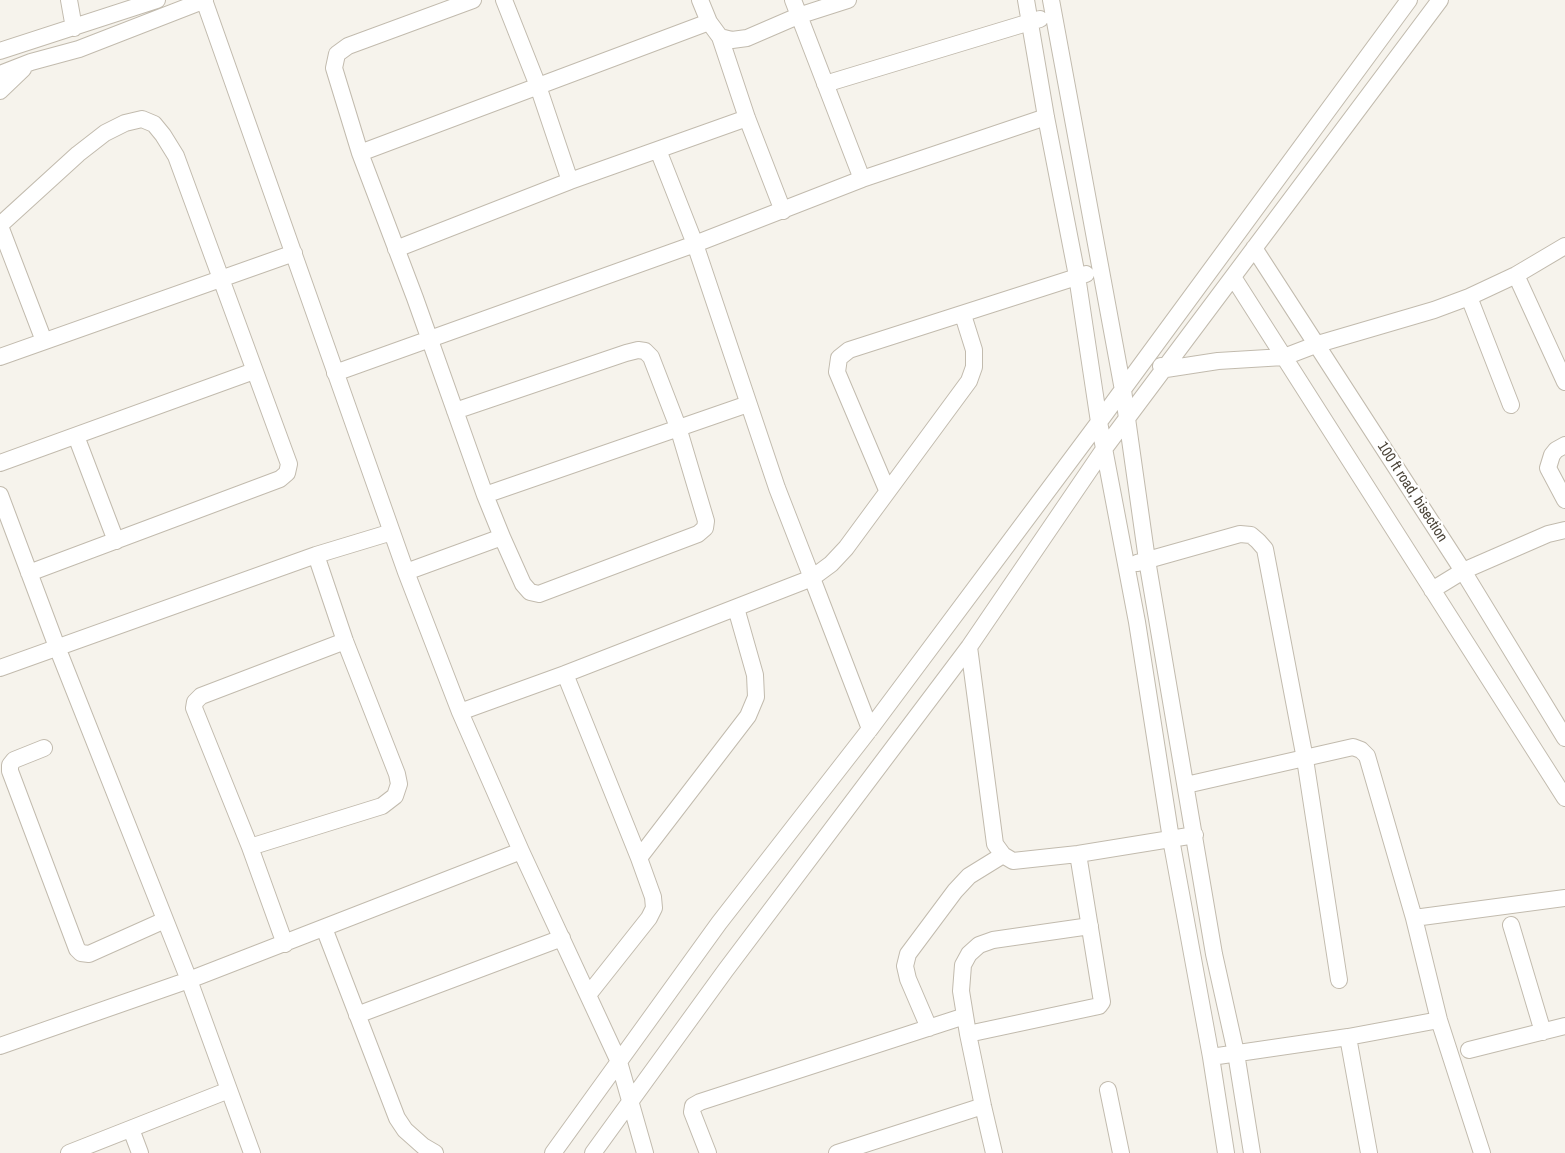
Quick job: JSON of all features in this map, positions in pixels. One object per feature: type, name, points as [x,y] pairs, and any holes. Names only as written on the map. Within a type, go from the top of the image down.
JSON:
[{"type":"street","points":[[69,0],[74,28]]},
{"type":"street","points":[[0,67],[5,49],[157,0]]},
{"type":"street","points":[[0,74],[31,62],[79,49],[205,0],[406,572],[460,712],[521,851],[619,1062],[645,1153]]},
{"type":"street","points":[[456,411],[638,350],[645,351],[651,357],[678,427],[706,521],[705,528],[698,534],[539,594],[530,592],[523,584],[502,537],[360,153],[334,68],[337,54],[348,46],[473,0]]},
{"type":"street","points":[[504,0],[538,87],[570,181]]},
{"type":"street","points":[[700,0],[709,22],[720,37],[747,118],[783,211]]},
{"type":"street","points":[[720,37],[732,40],[747,38],[796,8],[848,0]]},
{"type":"street","points":[[1026,0],[1077,276],[1099,422],[1126,565],[1226,1153]]},
{"type":"street","points":[[554,1153],[719,923],[870,729],[1123,390],[1409,0]]},
{"type":"street","points":[[593,1153],[732,961],[969,646],[1104,450],[1440,0]]},
{"type":"street","points":[[796,8],[862,179]]},
{"type":"street","points":[[825,84],[1029,22],[1053,8],[1123,390],[1147,560],[1214,954],[1236,1053],[1252,1153]]},
{"type":"street","points":[[360,153],[709,22]]},
{"type":"street","points":[[0,91],[31,62],[46,36]]},
{"type":"street","points":[[335,373],[695,244],[862,179],[1046,117]]},
{"type":"street","points":[[396,249],[570,181],[747,118]]},
{"type":"street","points":[[29,573],[280,479],[287,473],[289,464],[176,156],[154,124],[142,119],[125,123],[105,133],[78,154],[0,226],[44,341]]},
{"type":"street","points":[[658,150],[695,244],[777,488],[870,729]]},
{"type":"street","points":[[1147,357],[1166,369],[1218,361],[1284,357],[1318,344],[1434,310],[1469,297],[1565,246]]},
{"type":"street","name":"100 ft road, bisection","points":[[1254,248],[1463,571],[1565,738]]},
{"type":"street","points":[[0,357],[294,253]]},
{"type":"street","points":[[887,490],[837,372],[839,358],[849,350],[1101,269]]},
{"type":"street","points":[[1516,274],[1565,382]]},
{"type":"street","points":[[1233,277],[1565,798]]},
{"type":"street","points":[[1469,297],[1511,405]]},
{"type":"street","points":[[460,712],[565,674],[812,578],[831,564],[846,548],[969,381],[974,367],[974,350],[963,315]]},
{"type":"street","points":[[0,463],[254,371]]},
{"type":"street","points":[[485,495],[748,404]]},
{"type":"street","points":[[76,436],[116,541]]},
{"type":"street","points":[[1565,445],[1552,455],[1548,468],[1565,500]]},
{"type":"street","points":[[0,495],[57,647],[189,980],[252,1153]]},
{"type":"street","points":[[1432,590],[1463,571],[1548,534],[1565,530]]},
{"type":"street","points":[[0,668],[316,555],[392,532]]},
{"type":"street","points":[[1126,565],[1240,534],[1251,535],[1264,549],[1305,759],[1339,980]]},
{"type":"street","points":[[406,572],[502,537]]},
{"type":"street","points":[[250,847],[382,806],[395,796],[399,784],[345,641],[316,555]]},
{"type":"street","points":[[639,858],[748,716],[756,697],[755,675],[736,608]]},
{"type":"street","points":[[285,944],[250,847],[194,708],[195,702],[208,693],[345,641]]},
{"type":"street","points":[[969,646],[995,844],[1003,855],[1013,861],[1078,854],[1195,835]]},
{"type":"street","points":[[565,674],[639,858],[654,908],[649,918],[588,995]]},
{"type":"street","points":[[1186,785],[1353,747],[1361,750],[1367,756],[1414,918],[1439,1020],[1482,1153]]},
{"type":"street","points":[[44,748],[14,760],[10,765],[10,771],[77,949],[81,953],[89,954],[165,920]]},
{"type":"street","points":[[0,1046],[189,980],[521,851]]},
{"type":"street","points":[[968,1034],[1099,1006],[1103,998],[1078,854]]},
{"type":"street","points":[[929,1028],[908,979],[905,966],[908,954],[969,876],[1003,855]]},
{"type":"street","points":[[1414,918],[1565,898]]},
{"type":"street","points":[[1511,925],[1543,1032]]},
{"type":"street","points":[[994,1153],[982,1106],[965,1016],[961,991],[963,965],[969,954],[979,945],[993,940],[1090,926]]},
{"type":"street","points":[[324,928],[396,1118],[405,1130],[435,1153]]},
{"type":"street","points":[[357,1015],[562,938]]},
{"type":"street","points":[[708,1153],[692,1112],[693,1106],[700,1102],[965,1016]]},
{"type":"street","points":[[1211,1057],[1348,1037],[1439,1020]]},
{"type":"street","points":[[1469,1050],[1565,1026]]},
{"type":"street","points":[[1348,1037],[1369,1153]]},
{"type":"street","points":[[69,1153],[229,1090]]},
{"type":"street","points":[[1108,1090],[1121,1153]]},
{"type":"street","points":[[837,1153],[982,1106]]},
{"type":"street","points":[[131,1129],[140,1153]]}]
